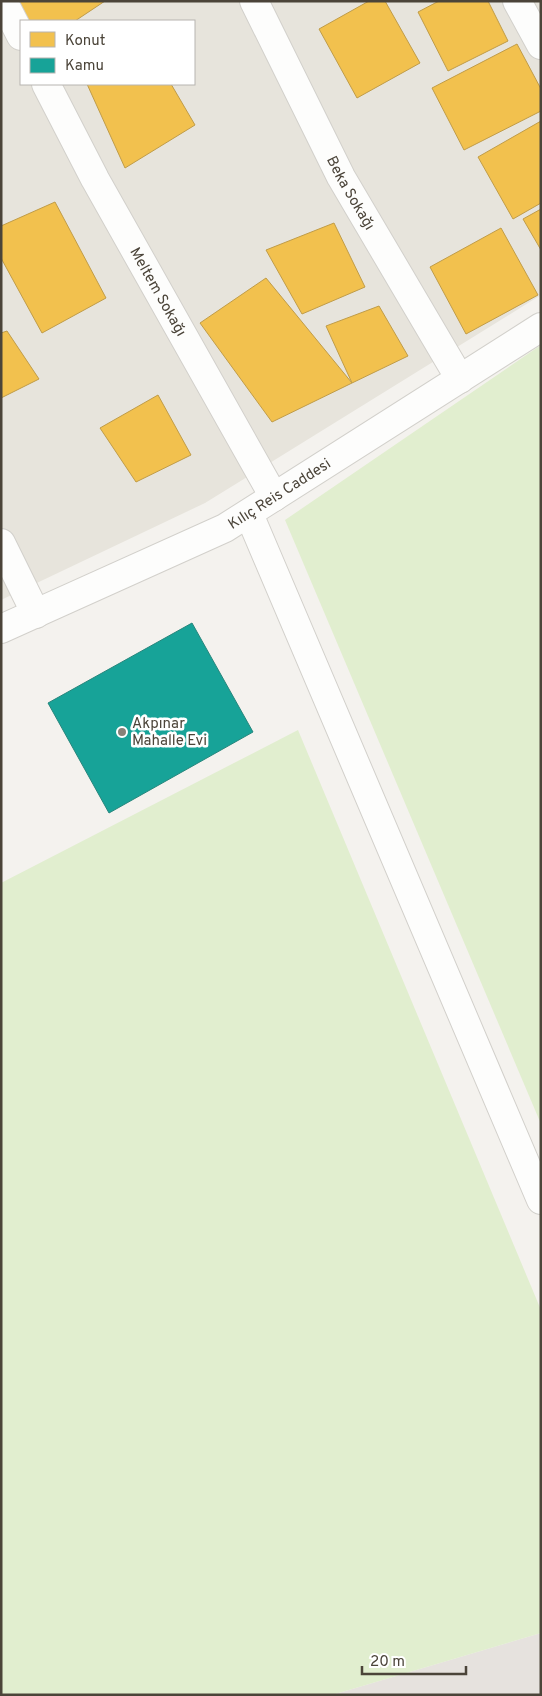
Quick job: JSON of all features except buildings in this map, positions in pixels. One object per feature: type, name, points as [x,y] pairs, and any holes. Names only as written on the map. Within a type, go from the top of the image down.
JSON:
[{"type":"street","points":[[3,1],[20,34]]},
{"type":"street","name":"Beka Sokağı","points":[[254,1],[341,177],[460,379]]},
{"type":"street","points":[[517,1],[541,45]]},
{"type":"street","name":"Meltem Sokağı","points":[[47,85],[95,179],[274,497]]},
{"type":"street","name":"Kılıç Reis Caddesi","points":[[1,629],[225,528],[541,327]]},
{"type":"street","points":[[249,514],[541,1200]]},
{"type":"street","points":[[1,542],[36,614]]},
{"type":"shaded area","points":[[1,1],[541,1],[541,295],[205,503],[1,600]]},
{"type":"shaded area","points":[[541,1633],[541,1695],[332,1695]]},
{"type":"green space","points":[[541,345],[541,1124],[285,520]]},
{"type":"green space","points":[[298,730],[541,1310],[541,1633],[332,1695],[1,1695],[1,883]]},
{"type":"place","name":"Akpınar Mahalle Evi","points":[[122,732]]}]
